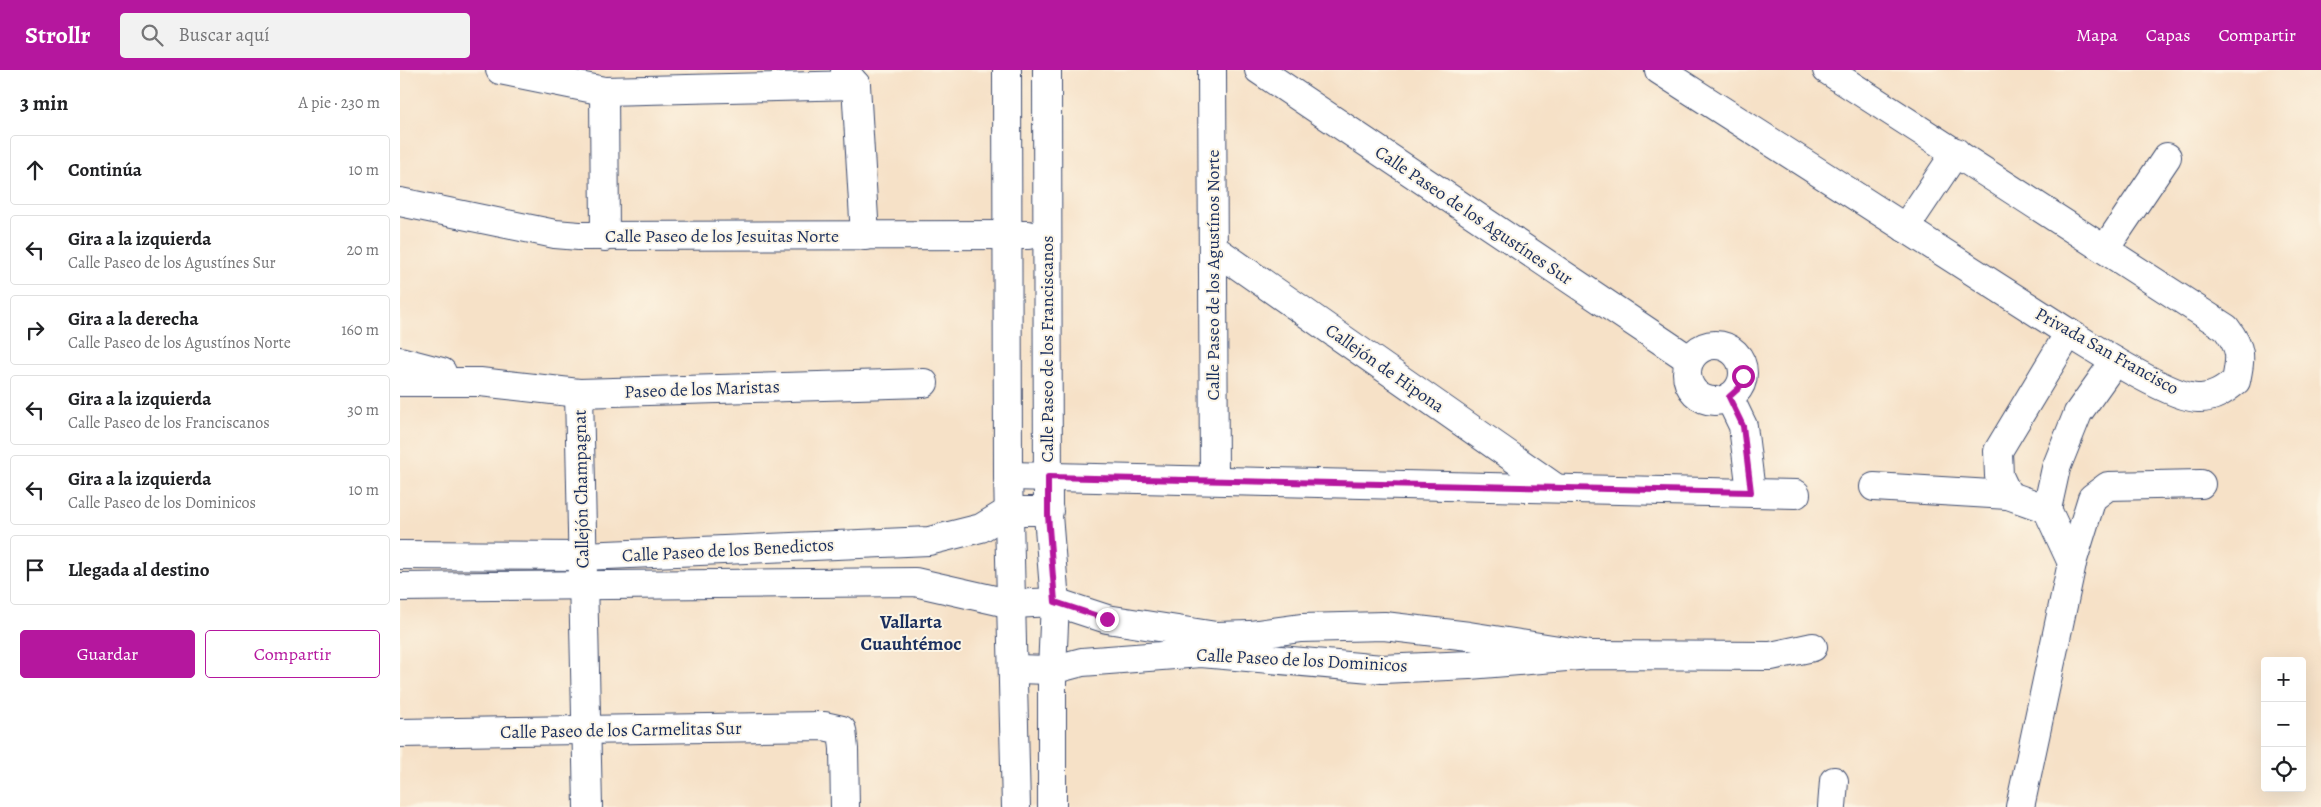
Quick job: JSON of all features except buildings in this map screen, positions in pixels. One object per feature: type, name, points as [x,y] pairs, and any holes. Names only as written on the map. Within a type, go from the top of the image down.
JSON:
[{"type":"street","points":[[500,70],[604,91],[849,78],[865,236]]},
{"type":"street","points":[[1007,70],[1009,234],[1008,476],[1015,669],[1016,807]]},
{"type":"street","name":"Calle Paseo de los Franciscanos","points":[[1047,70],[1048,477],[1055,602],[1052,670],[1052,807]]},
{"type":"street","name":"Calle Paseo de los Agustínos Norte","points":[[1212,70],[1214,480]]},
{"type":"street","name":"Calle Paseo de los Agustínes Sur","points":[[1259,70],[1690,360]]},
{"type":"street","name":"Privada San Francisco","points":[[1659,70],[2115,361],[2176,393],[2198,398],[2221,393],[2236,381],[2240,359],[2238,343],[2226,328],[1827,70]]},
{"type":"street","points":[[604,91],[605,237]]},
{"type":"street","points":[[1905,228],[1956,152]]},
{"type":"street","points":[[2105,250],[2167,157]]},
{"type":"street","name":"Calle Paseo de los Jesuitas Norte","points":[[400,202],[555,234],[605,237],[1047,235]]},
{"type":"street","name":"Callejón de Hipona","points":[[1213,248],[1556,488]]},
{"type":"street","points":[[2008,495],[1999,476],[1998,451],[2069,333]]},
{"type":"street","points":[[1710,345],[1723,346],[1734,352],[1741,362],[1743,376],[1739,388],[1729,397],[1712,400],[1696,393],[1689,383],[1687,372],[1690,360],[1698,350],[1710,345]]},
{"type":"street","name":"Paseo de los Maristas","points":[[400,361],[480,382]]},
{"type":"street","points":[[2072,563],[2047,508],[2056,468],[2078,413],[2115,361]]},
{"type":"street","name":"Paseo de los Maristas","points":[[400,382],[480,382],[579,392],[924,383]]},
{"type":"street","name":"Callejón Champagnat","points":[[579,392],[588,807]]},
{"type":"street","points":[[1729,397],[1743,426],[1751,492]]},
{"type":"street","points":[[1008,476],[1796,494]]},
{"type":"street","points":[[2020,807],[2072,563],[2092,498],[2108,486],[2201,484]]},
{"type":"street","points":[[1874,487],[2008,495],[2047,508]]},
{"type":"street","points":[[1009,511],[1049,511]]},
{"type":"street","name":"Calle Paseo de los Benedictos","points":[[400,555],[583,556],[929,541],[981,528],[1009,511]]},
{"type":"street","name":"Calle Paseo de los Benedictos","points":[[400,587],[915,582],[1012,604],[1055,602]]},
{"type":"street","name":"Calle Paseo de los Dominicos","points":[[1055,602],[1107,619],[1202,643],[1382,669],[1469,665],[1590,655],[1771,656],[1813,647]]},
{"type":"street","points":[[1107,619],[1107,660]]},
{"type":"street","name":"Calle Paseo de los Dominicos","points":[[1015,669],[1052,670],[1082,662],[1107,660],[1202,643],[1216,636],[1250,635],[1301,628],[1384,626],[1469,636],[1590,655]]},
{"type":"street","name":"Calle Paseo de los Carmelitas Sur","points":[[400,733],[824,726],[842,730],[845,807]]},
{"type":"district","name":"Vallarta Cuauhtémoc","points":[[911,632]]},
{"type":"route","points":[[1107,619],[1055,602],[1048,515],[1048,477],[1751,492],[1743,426],[1729,397],[1739,388],[1743,376]]}]
